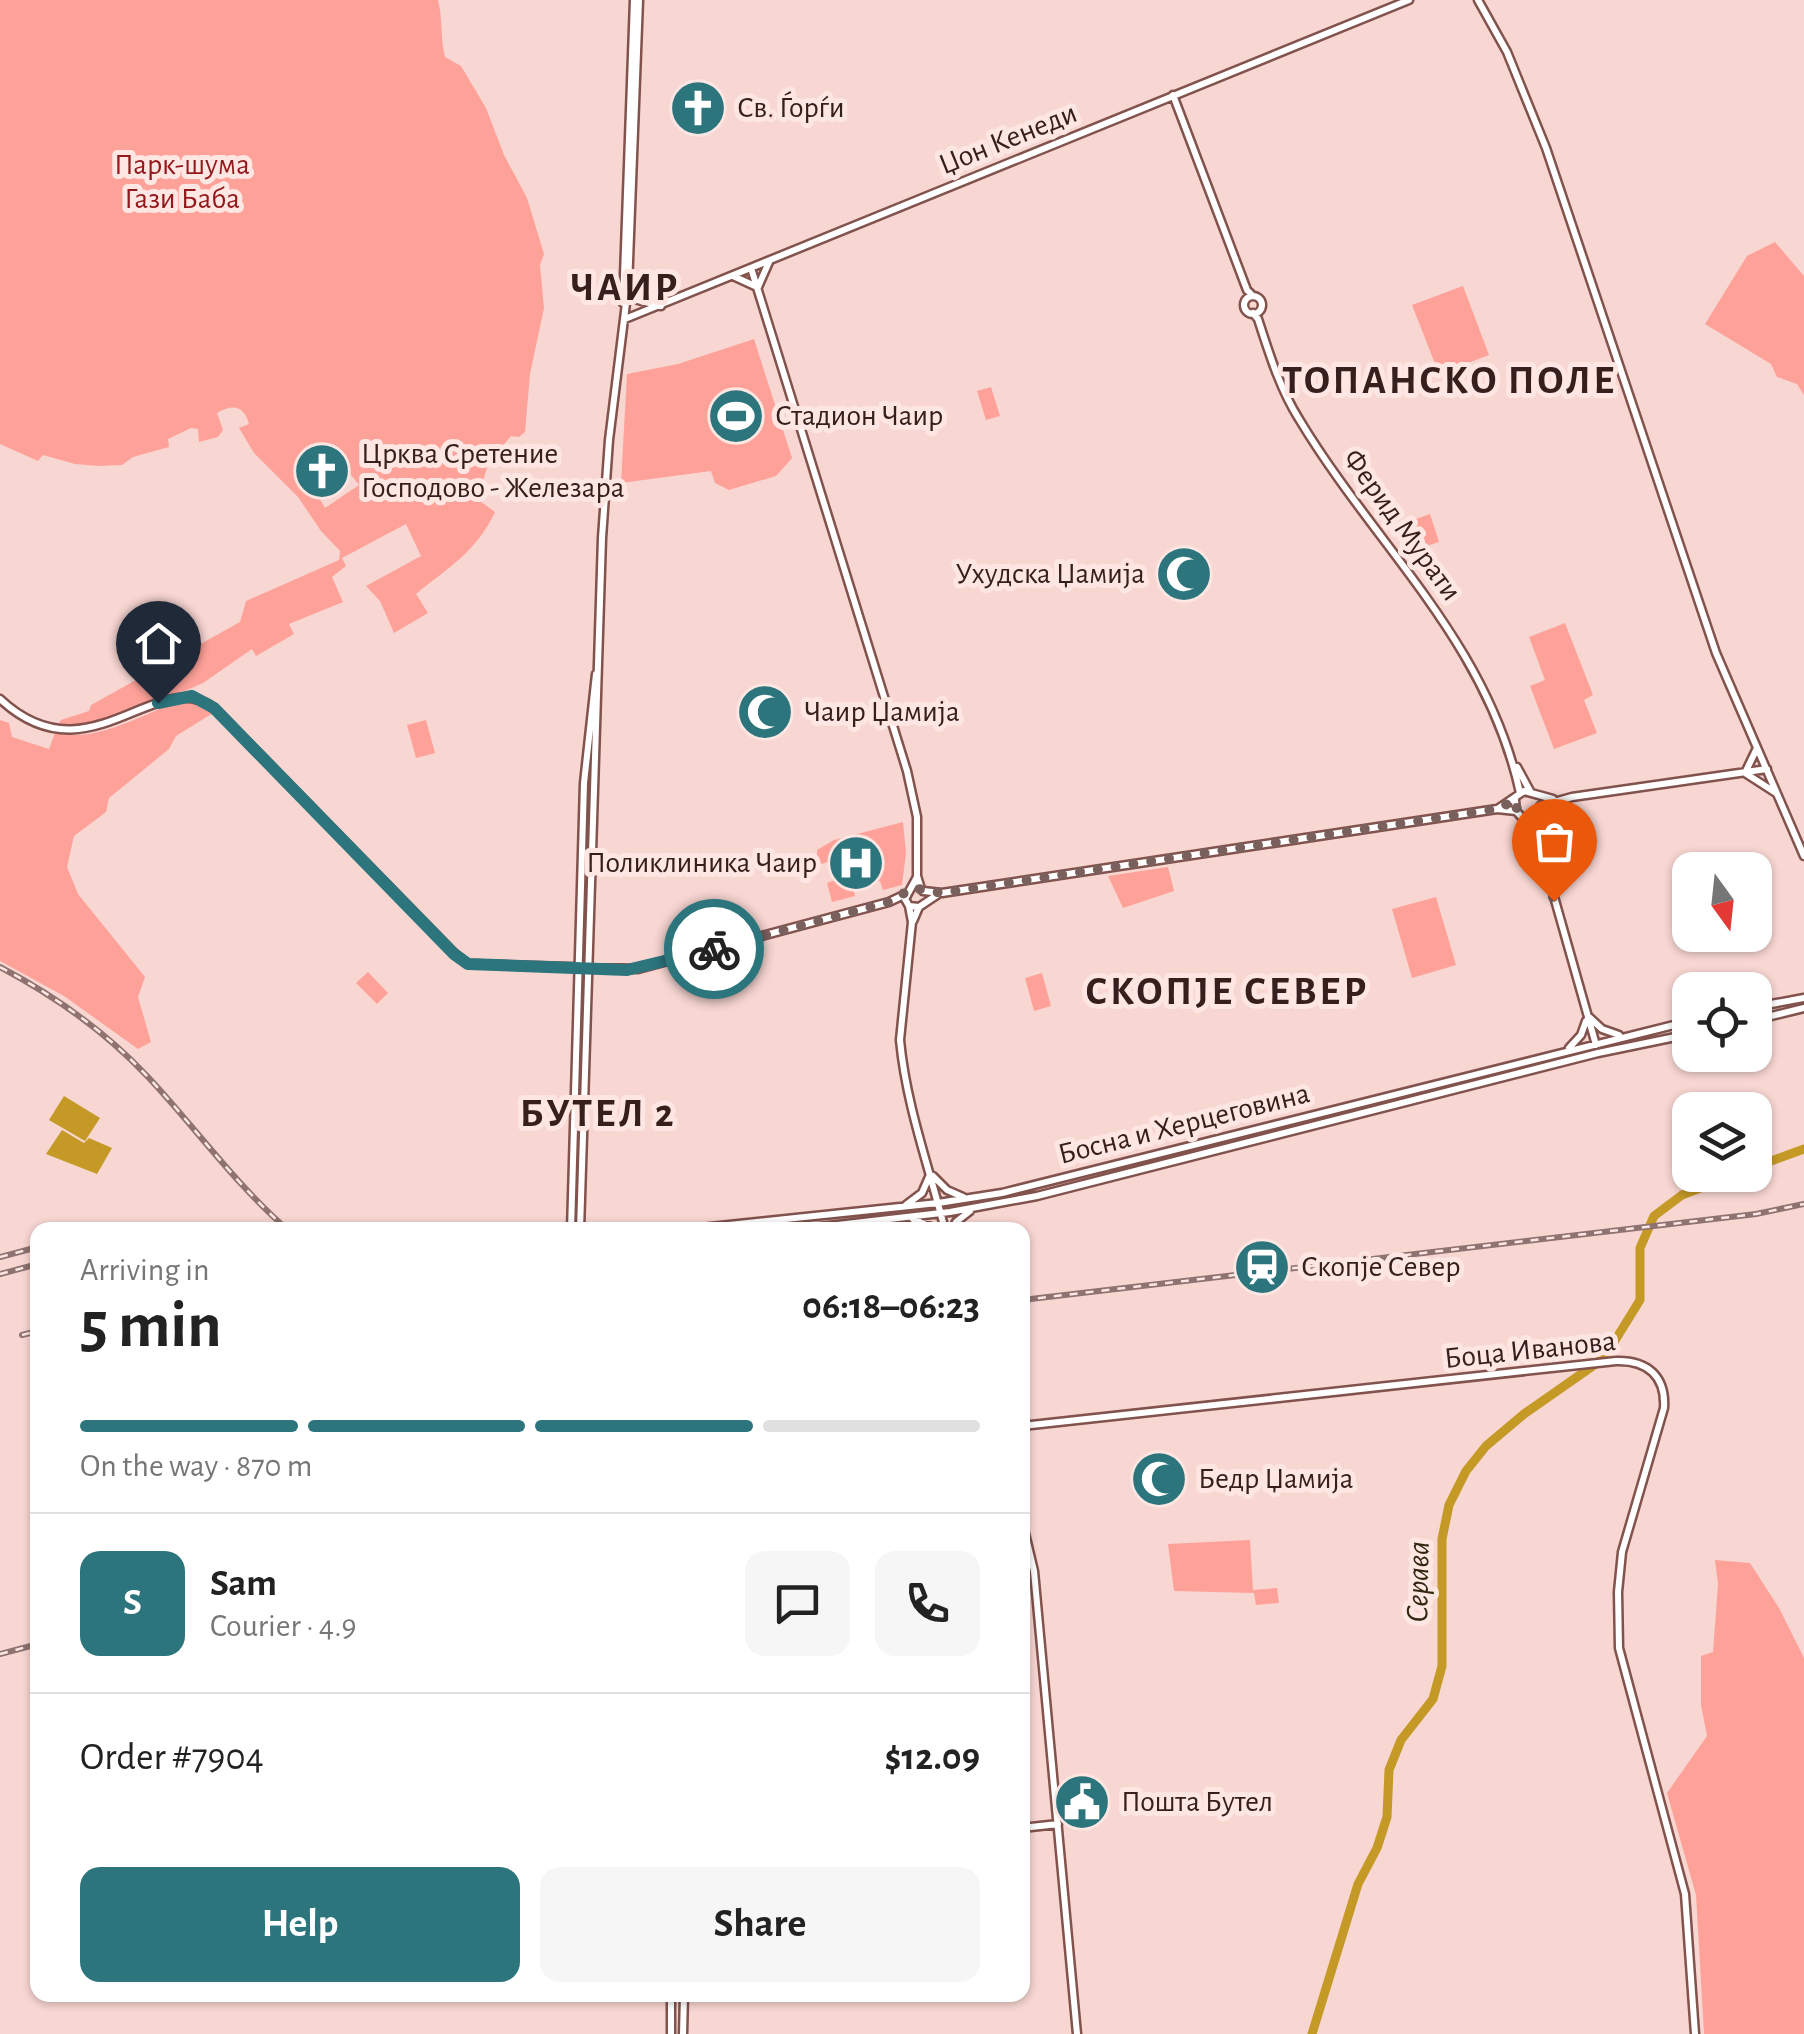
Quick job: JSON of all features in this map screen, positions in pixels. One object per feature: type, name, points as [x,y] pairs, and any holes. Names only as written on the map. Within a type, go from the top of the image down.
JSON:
[{"type":"street","points":[[579,1222],[578,968],[584,783],[597,668],[606,480],[628,287],[637,0]]},
{"type":"street","points":[[624,320],[626,152],[637,0]]},
{"type":"street","name":"Џон Кенеди","points":[[624,320],[1408,0]]},
{"type":"street","points":[[1478,0],[1507,52],[1546,148],[1716,652],[1804,856]]},
{"type":"street","points":[[1174,95],[1249,295],[1245,308],[1257,315],[1262,301],[1249,295]]},
{"type":"street","points":[[758,288],[770,261]]},
{"type":"street","points":[[752,268],[894,728],[916,817],[917,876],[922,905]]},
{"type":"street","points":[[733,276],[758,288]]},
{"type":"street","points":[[628,287],[638,300],[662,306]]},
{"type":"street","name":"Ферид Мурати","points":[[1257,315],[1297,416],[1466,654],[1490,698],[1512,757],[1530,791]]},
{"type":"street","points":[[574,1222],[590,968],[597,668]]},
{"type":"street","points":[[0,699],[29,721],[69,731],[94,728],[170,699],[201,699],[236,730],[459,959],[478,966],[638,969],[889,902],[908,891],[917,876]]},
{"type":"street","points":[[1745,773],[1758,746]]},
{"type":"street","name":"Ферид Мурати","points":[[1512,757],[1520,814]]},
{"type":"street","points":[[1539,802],[1767,769]]},
{"type":"street","points":[[1745,773],[1777,794]]},
{"type":"street","points":[[1497,809],[1530,791],[1539,802]]},
{"type":"street","points":[[1539,802],[1536,833],[1598,1053]]},
{"type":"street","points":[[908,891],[942,893],[1497,809],[1535,815]]},
{"type":"street","points":[[1520,814],[1536,833]]},
{"type":"street","points":[[908,891],[912,922],[900,1040],[913,1114],[945,1222]]},
{"type":"street","points":[[912,922],[922,905],[942,893]]},
{"type":"street","points":[[889,902],[922,905]]},
{"type":"street","points":[[1772,1004],[1804,998]]},
{"type":"street","points":[[1772,1016],[1804,1008]]},
{"type":"street","points":[[1587,1015],[1602,1028],[1625,1036]]},
{"type":"street","points":[[1566,1050],[1581,1034],[1587,1015]]},
{"type":"street","name":"Босна и Херцеговина","points":[[758,1222],[938,1203],[1048,1182],[1672,1025]]},
{"type":"street","name":"Босна и Херцеговина","points":[[860,1222],[941,1214],[1085,1184],[1598,1053],[1672,1038]]},
{"type":"street","points":[[929,1171],[946,1190],[968,1198]]},
{"type":"street","points":[[900,1207],[922,1193],[929,1171]]},
{"type":"street","points":[[956,1222],[975,1208]]},
{"type":"street","points":[[902,1217],[925,1222]]},
{"type":"street","name":"Боца Иванова","points":[[1030,1427],[1616,1361],[1636,1362],[1649,1368],[1658,1377],[1664,1393],[1663,1414],[1622,1552],[1619,1635],[1685,1894],[1695,2034]]},
{"type":"street","points":[[1030,1554],[1079,2031]]},
{"type":"street","points":[[1030,1827],[1058,1824]]},
{"type":"street","points":[[670,2034],[672,2002]]},
{"type":"street","points":[[683,2034],[684,2002]]},
{"type":"green space","name":"Парк-шума Гази Баба","points":[[0,0],[438,0],[445,57],[461,66],[486,108],[504,155],[527,198],[544,254],[540,265],[544,308],[530,374],[525,432],[519,437],[511,436],[489,462],[477,499],[495,512],[470,548],[416,594],[428,613],[394,633],[380,601],[366,586],[421,556],[406,524],[342,558],[346,566],[332,577],[343,602],[289,624],[294,634],[256,656],[252,649],[203,683],[94,724],[57,726],[61,720],[89,711],[91,705],[240,622],[246,601],[339,560],[340,551],[298,497],[254,453],[239,428],[249,424],[247,418],[237,408],[217,413],[223,430],[218,437],[199,442],[198,429],[191,428],[168,439],[169,447],[133,457],[122,465],[75,464],[43,455],[38,461],[0,444]],"holes":[[[328,446],[359,485],[325,508],[299,463]]]},
{"type":"green space","points":[[1775,242],[1804,276],[1804,395],[1797,384],[1777,377],[1771,364],[1705,324],[1747,256]]},
{"type":"green space","points":[[1463,286],[1489,355],[1439,374],[1412,305]]},
{"type":"green space","points":[[754,339],[792,458],[776,476],[729,490],[715,483],[711,471],[621,483],[627,374],[678,364]]},
{"type":"green space","points":[[991,387],[1000,416],[986,420],[977,391]]},
{"type":"green space","points":[[1430,514],[1439,542],[1411,551],[1402,524]]},
{"type":"green space","points":[[1565,623],[1593,695],[1584,700],[1597,733],[1554,749],[1530,686],[1545,680],[1529,637]]},
{"type":"green space","points":[[180,701],[196,702],[213,713],[176,736],[169,749],[109,798],[106,812],[74,836],[67,867],[78,894],[145,977],[138,997],[151,1042],[138,1049],[64,996],[0,961],[0,720],[9,723],[12,737],[49,749],[55,733],[102,731]]},
{"type":"green space","points":[[426,720],[435,753],[416,758],[407,725]]},
{"type":"green space","name":"Поликлиника Чаир","points":[[903,822],[906,853],[902,885],[883,890],[880,881],[853,888],[855,896],[832,902],[827,883],[845,876],[840,859],[817,865],[817,850],[834,840]]},
{"type":"green space","points":[[1168,867],[1174,891],[1123,908],[1108,876]]},
{"type":"green space","points":[[1436,897],[1456,965],[1412,978],[1392,909]]},
{"type":"green space","points":[[368,972],[388,993],[377,1004],[356,983]]},
{"type":"green space","points":[[1042,973],[1051,1006],[1034,1011],[1025,978]]},
{"type":"green space","points":[[1250,1540],[1253,1590],[1277,1588],[1279,1603],[1256,1605],[1254,1593],[1174,1591],[1168,1544]]},
{"type":"green space","points":[[1715,1560],[1750,1563],[1804,1658],[1804,2034],[1704,2034],[1696,1895],[1667,1793],[1707,1736],[1701,1705],[1701,1656],[1713,1652],[1718,1584]]},
{"type":"shaded area","points":[[64,1096],[100,1118],[85,1141],[49,1120]]},
{"type":"shaded area","points":[[62,1130],[84,1143],[89,1138],[112,1148],[97,1174],[46,1154]]},
{"type":"waterway","name":"Серава","points":[[1772,1161],[1804,1149]]},
{"type":"waterway","name":"Серава","points":[[1312,2034],[1358,1884],[1377,1848],[1387,1817],[1389,1770],[1401,1740],[1433,1699],[1442,1666],[1442,1539],[1449,1505],[1466,1471],[1486,1446],[1597,1363],[1611,1347],[1640,1300],[1640,1248],[1654,1216],[1690,1192]]},
{"type":"railway","points":[[0,967],[60,1002],[114,1044],[280,1222]]},
{"type":"railway","points":[[1030,1299],[1756,1214],[1804,1204]]},
{"type":"railway","points":[[0,1257],[30,1249]]},
{"type":"railway","points":[[0,1274],[30,1266]]},
{"type":"railway","points":[[22,1335],[30,1333]]},
{"type":"railway","points":[[0,1654],[30,1646]]},
{"type":"way so far","points":[[714,949],[889,902],[913,888],[942,893],[1497,809],[1515,800],[1518,814],[1535,815],[1554,901]]},
{"type":"place","name":"Св. Ѓорѓи","points":[[698,108]]},
{"type":"place","name":"Стадион Чаир","points":[[736,416]]},
{"type":"place","name":"Црква Сретение Господово - Железара","points":[[322,471]]},
{"type":"place","name":"Ухудска Џамија","points":[[1184,574]]},
{"type":"place","name":"Чаир Џамија","points":[[765,712]]},
{"type":"place","name":"Поликлиника Чаир","points":[[856,863]]},
{"type":"place","name":"Скопје Север","points":[[1262,1267]]},
{"type":"place","name":"Бедр Џамија","points":[[1159,1479]]},
{"type":"place","name":"Пошта Бутел","points":[[1082,1802]]},
{"type":"district","name":"ЧАИР","points":[[625,288]]},
{"type":"district","name":"ТОПАНСКО ПОЛЕ","points":[[1450,381]]},
{"type":"district","name":"СКОПЈЕ СЕВЕР","points":[[1227,992]]},
{"type":"district","name":"БУТЕЛ 2","points":[[598,1114]]},
{"type":"route","points":[[158,703],[192,696],[214,708],[468,964],[627,970],[714,949]]}]
